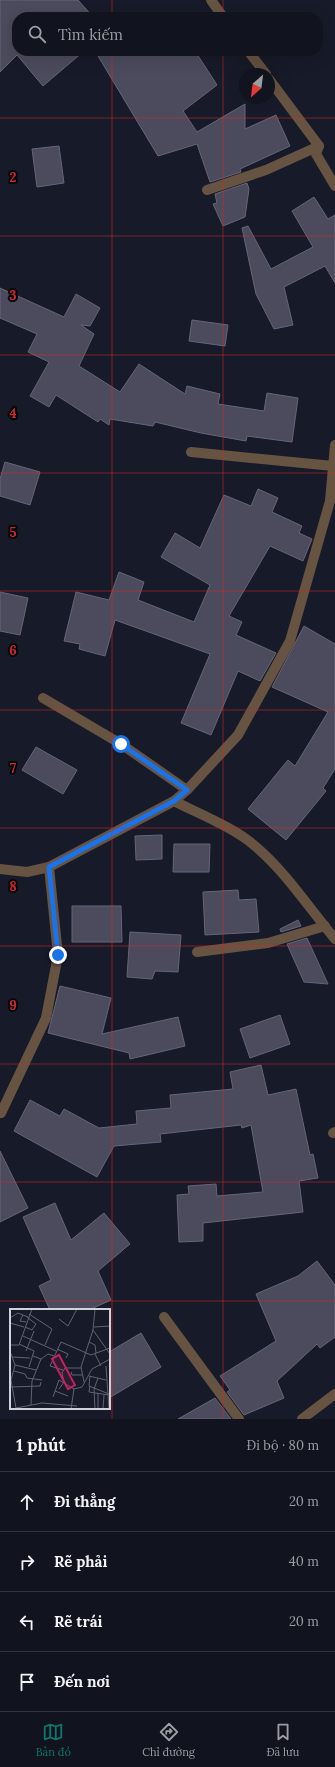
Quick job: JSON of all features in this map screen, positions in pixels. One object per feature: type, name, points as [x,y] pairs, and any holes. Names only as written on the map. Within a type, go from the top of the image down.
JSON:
[{"type":"street","points":[[211,0],[219,12]]},
{"type":"street","points":[[252,56],[261,68]]},
{"type":"street","points":[[275,87],[319,146]]},
{"type":"street","points":[[319,146],[316,154],[335,186]]},
{"type":"street","points":[[207,190],[266,170],[319,146]]},
{"type":"street","points":[[0,869],[27,872],[49,867],[174,801],[187,790],[238,735],[290,641],[330,501],[335,445]]},
{"type":"street","points":[[191,452],[333,466]]},
{"type":"street","points":[[43,698],[121,744],[187,790]]},
{"type":"street","points":[[174,801],[228,829],[254,845],[276,866],[335,939]]},
{"type":"street","points":[[1,1113],[46,1018],[58,955],[49,867]]},
{"type":"street","points":[[197,952],[268,943],[325,926]]},
{"type":"street","points":[[164,1317],[239,1419]]},
{"type":"street","points":[[302,1419],[335,1394]]},
{"type":"building","points":[[0,0],[78,0],[89,12],[12,12],[12,56],[16,56],[0,72]]},
{"type":"building","points":[[18,56],[78,56],[43,86]]},
{"type":"building","points":[[98,56],[198,56],[217,85],[183,111],[197,132],[245,104],[245,129],[276,115],[290,146],[240,169],[241,172],[210,182],[197,144],[158,156]]},
{"type":"building","points":[[59,146],[64,183],[37,187],[32,149]]},
{"type":"building","points":[[247,183],[249,189],[245,217],[223,226],[213,204],[217,203],[215,194]]},
{"type":"building","points":[[314,197],[328,219],[335,215],[335,283],[325,266],[284,287],[293,325],[274,329],[256,294],[242,228],[248,226],[271,269],[313,247],[292,211]]},
{"type":"building","points":[[0,288],[64,317],[76,294],[100,308],[90,326],[81,325],[94,334],[79,366],[120,392],[139,364],[185,394],[187,386],[220,394],[218,404],[264,411],[267,393],[298,398],[292,442],[247,436],[246,441],[201,433],[155,422],[153,426],[110,419],[109,425],[100,419],[98,422],[56,395],[49,407],[30,396],[49,362],[28,352],[37,334],[0,318]]},
{"type":"building","points":[[192,320],[228,325],[225,346],[189,341]]},
{"type":"building","points":[[5,462],[40,472],[30,505],[0,496],[0,479]]},
{"type":"building","points":[[258,489],[278,498],[272,512],[302,526],[299,533],[312,539],[303,561],[270,546],[229,616],[242,622],[236,635],[276,653],[260,681],[238,671],[211,735],[181,723],[210,654],[115,620],[105,656],[79,649],[80,644],[64,641],[76,592],[109,600],[119,572],[144,582],[138,600],[194,622],[210,585],[161,557],[175,533],[200,548],[224,495],[251,506]]},
{"type":"building","points":[[0,592],[28,598],[20,635],[0,631]]},
{"type":"building","points":[[304,626],[335,644],[335,769],[323,788],[326,791],[286,840],[248,809],[288,760],[295,766],[328,712],[272,687]]},
{"type":"building","points":[[36,747],[77,770],[63,794],[22,770]]},
{"type":"building","points":[[162,835],[162,859],[136,860],[135,836]]},
{"type":"building","points":[[174,844],[210,844],[209,872],[173,872]]},
{"type":"building","points":[[238,890],[239,900],[256,899],[259,932],[205,935],[203,892]]},
{"type":"building","points":[[72,906],[121,906],[122,942],[72,942]]},
{"type":"building","points":[[298,920],[301,926],[281,932],[280,929]]},
{"type":"building","points":[[130,932],[181,935],[178,972],[155,971],[152,979],[127,977]]},
{"type":"building","points":[[307,938],[328,984],[304,982],[287,944]]},
{"type":"building","points":[[60,986],[111,998],[102,1034],[178,1017],[185,1046],[130,1059],[129,1053],[48,1033]]},
{"type":"building","points":[[280,1015],[290,1044],[250,1058],[240,1029]]},
{"type":"building","points":[[261,1065],[268,1095],[296,1089],[310,1155],[313,1154],[318,1178],[299,1181],[303,1212],[203,1223],[203,1241],[179,1242],[177,1195],[189,1194],[188,1186],[216,1184],[217,1196],[263,1192],[251,1125],[242,1128],[241,1125],[160,1134],[161,1142],[114,1146],[97,1177],[14,1131],[30,1100],[60,1116],[64,1109],[99,1128],[137,1124],[136,1111],[171,1108],[170,1095],[233,1089],[230,1072]]},
{"type":"building","points":[[0,1151],[28,1208],[0,1222]]},
{"type":"building","points":[[55,1203],[71,1240],[104,1213],[130,1244],[98,1271],[111,1300],[91,1309],[50,1309],[39,1286],[51,1280],[23,1217]]},
{"type":"building","points":[[317,1261],[335,1285],[335,1337],[320,1348],[317,1344],[277,1381],[284,1398],[244,1415],[227,1392],[230,1390],[220,1376],[276,1341],[256,1294],[298,1276]]},
{"type":"building","points":[[141,1333],[161,1367],[110,1397],[110,1351]]},
{"type":"building","points":[[215,1398],[231,1419],[178,1419]]},
{"type":"route","points":[[58,955],[49,867],[174,801],[187,790],[121,744]]}]
